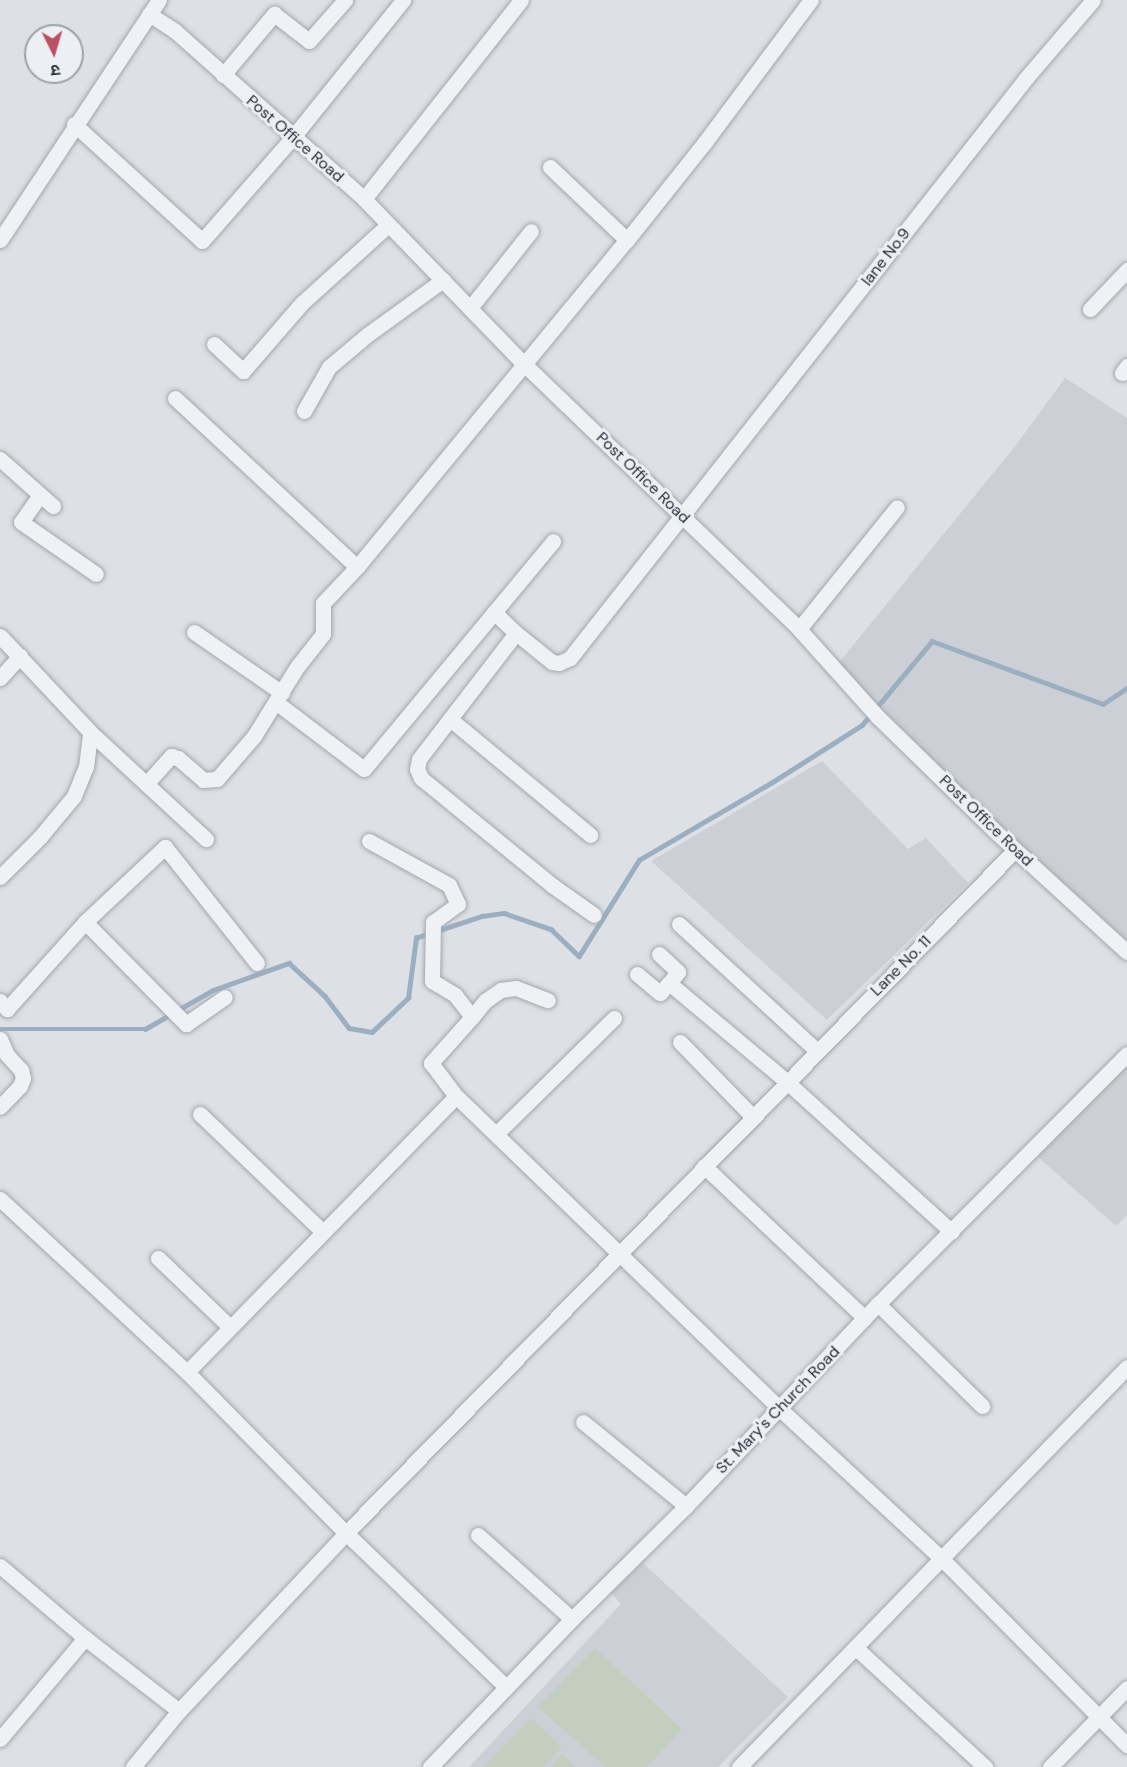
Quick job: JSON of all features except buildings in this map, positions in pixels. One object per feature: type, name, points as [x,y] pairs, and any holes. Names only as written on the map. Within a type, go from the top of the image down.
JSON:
[{"type":"street","points":[[0,240],[74,124],[159,0]]},
{"type":"street","points":[[223,75],[274,14],[309,41],[345,0]]},
{"type":"street","points":[[74,124],[202,241],[293,137],[403,0]]},
{"type":"street","points":[[364,199],[521,0]]},
{"type":"street","points":[[146,784],[171,756],[178,758],[203,780],[217,779],[254,736],[297,667],[323,634],[323,603],[357,567],[627,240],[705,142],[811,0]]},
{"type":"street","name":"lane No.9","points":[[494,612],[552,662],[566,661],[1027,77],[1093,0]]},
{"type":"street","name":"Post Office Road","points":[[149,14],[175,31],[364,199],[524,363],[799,628],[873,712],[1016,850],[1127,952]]},
{"type":"street","points":[[550,167],[627,240]]},
{"type":"street","points":[[214,344],[243,371],[302,303],[388,225]]},
{"type":"street","points":[[470,308],[531,231]]},
{"type":"street","points":[[1090,309],[1127,270]]},
{"type":"street","points":[[304,411],[329,367],[367,335],[443,280]]},
{"type":"street","points":[[175,398],[357,567]]},
{"type":"street","points":[[0,459],[53,506]]},
{"type":"street","points":[[40,495],[21,522],[96,574]]},
{"type":"street","points":[[799,628],[897,507]]},
{"type":"street","points":[[194,632],[279,698],[364,769],[553,541]]},
{"type":"street","points":[[516,633],[419,759],[417,769],[421,778],[553,886],[594,915]]},
{"type":"street","points":[[0,636],[90,732],[206,839]]},
{"type":"street","points":[[0,678],[20,656]]},
{"type":"street","points":[[450,718],[590,835]]},
{"type":"street","points":[[0,877],[40,837],[74,796],[86,767],[90,732]]},
{"type":"street","points":[[369,841],[449,885],[458,904],[433,922],[432,981],[455,995],[472,1017]]},
{"type":"street","points":[[2,1010],[85,922],[165,847],[257,963]]},
{"type":"street","name":"Lane No. 11","points":[[133,1767],[179,1711],[346,1533],[786,1081],[1016,850]]},
{"type":"street","points":[[85,922],[186,1024],[225,997]]},
{"type":"street","points":[[679,924],[817,1051]]},
{"type":"street","points":[[637,974],[660,993],[678,972],[660,954]]},
{"type":"street","points":[[669,983],[786,1081],[952,1232]]},
{"type":"street","points":[[548,1000],[516,987],[501,990],[485,1001],[431,1063],[456,1096],[497,1133],[779,1408],[941,1558],[1127,1745]]},
{"type":"street","points":[[497,1133],[614,1018]]},
{"type":"street","points":[[0,1039],[7,1055],[21,1070],[23,1078],[20,1086],[0,1107]]},
{"type":"street","points":[[680,1042],[752,1116]]},
{"type":"street","name":"St. Mary's Church Road","points":[[430,1767],[572,1619],[686,1506],[878,1304],[952,1232],[1127,1053]]},
{"type":"street","points":[[187,1372],[229,1326],[456,1096]]},
{"type":"street","points":[[200,1114],[323,1232]]},
{"type":"street","points":[[704,1166],[866,1318]]},
{"type":"street","points":[[0,1199],[187,1372],[346,1533],[506,1687]]},
{"type":"street","points":[[158,1258],[229,1326]]},
{"type":"street","points":[[878,1304],[982,1406]]},
{"type":"street","points":[[739,1767],[1127,1367]]},
{"type":"street","points":[[583,1422],[686,1506]]},
{"type":"street","points":[[478,1535],[572,1619]]},
{"type":"street","points":[[0,1566],[85,1638],[179,1711]]},
{"type":"street","points":[[0,1739],[85,1638]]},
{"type":"street","points":[[856,1648],[985,1767]]},
{"type":"street","points":[[1050,1767],[1127,1688]]},
{"type":"shaded area","points":[[1065,378],[1127,418],[1127,941],[991,817],[837,665],[1016,445]]},
{"type":"shaded area","points":[[822,761],[908,849],[926,838],[968,883],[827,1020],[651,861]]},
{"type":"shaded area","points":[[1127,1064],[1127,1215],[1116,1226],[1038,1157]]},
{"type":"shaded area","points":[[643,1563],[788,1697],[718,1767],[469,1767],[621,1604],[611,1593]]},
{"type":"green space","points":[[595,1648],[682,1729],[647,1767],[605,1767],[538,1707]]},
{"type":"green space","points":[[531,1718],[562,1747],[543,1767],[483,1767]]},
{"type":"green space","points":[[562,1754],[576,1767],[550,1767]]},
{"type":"waterway","points":[[437,931],[482,916],[504,913],[551,929],[579,956],[639,860],[771,783],[862,725],[932,641],[1103,704],[1127,688]]},
{"type":"waterway","points":[[178,1010],[213,990],[289,963],[325,996],[349,1028],[372,1032],[408,998],[416,938],[429,933]]},
{"type":"waterway","points":[[0,1029],[145,1029],[171,1014]]}]
